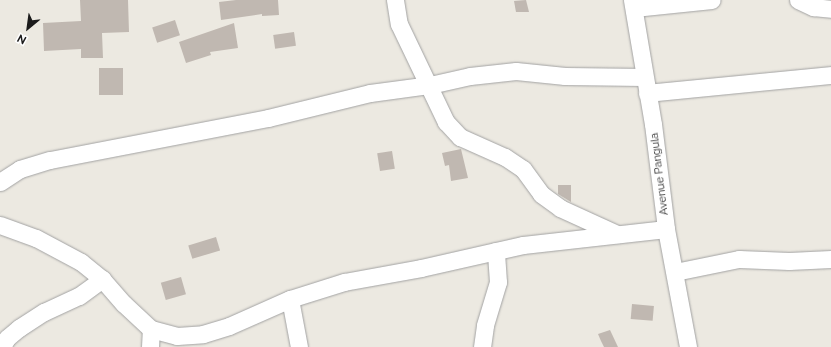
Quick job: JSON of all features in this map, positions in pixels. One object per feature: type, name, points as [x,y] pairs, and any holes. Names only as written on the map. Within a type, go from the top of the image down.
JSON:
[{"type":"street","points":[[395,0],[399,24],[430,85],[446,122],[460,137],[505,157],[523,169],[541,194],[560,208],[617,234]]},
{"type":"street","points":[[633,4],[712,0]]},
{"type":"street","points":[[798,0],[813,6],[831,9]]},
{"type":"street","name":"Avenue Pangula","points":[[633,4],[662,181],[666,229],[688,347]]},
{"type":"street","points":[[0,182],[20,169],[50,160],[268,118],[370,93],[430,85],[470,76],[516,71],[646,85],[831,75]]},
{"type":"street","points":[[0,225],[36,238],[81,262],[102,278],[124,304],[151,328],[193,341],[290,299],[344,282],[523,245],[666,229]]},
{"type":"street","points":[[482,347],[485,325],[498,282],[496,251]]},
{"type":"street","points":[[675,272],[739,259],[789,262],[831,259]]},
{"type":"street","points":[[2,347],[7,338],[19,328],[44,312],[79,296],[102,278]]},
{"type":"street","points":[[290,299],[299,347]]},
{"type":"street","points":[[150,347],[151,328]]},
{"type":"building","points":[[80,0],[128,0],[129,32],[102,33],[103,58],[81,58],[81,49],[44,51],[43,23],[81,21]]},
{"type":"building","points":[[236,0],[278,0],[279,15],[262,16],[262,14],[221,20],[219,2]]},
{"type":"building","points":[[526,0],[529,12],[516,12],[514,1]]},
{"type":"building","points":[[175,20],[180,35],[157,43],[152,27]]},
{"type":"building","points":[[234,23],[238,48],[210,52],[211,55],[186,63],[179,42]]},
{"type":"building","points":[[294,32],[296,46],[275,49],[273,35]]},
{"type":"building","points":[[99,68],[123,68],[123,95],[99,95]]},
{"type":"building","points":[[461,149],[468,178],[451,181],[449,165],[445,166],[442,153]]},
{"type":"building","points":[[392,151],[395,169],[380,171],[377,153]]},
{"type":"building","points":[[558,185],[571,185],[571,202],[558,194]]},
{"type":"building","points":[[216,237],[220,250],[192,259],[188,245]]},
{"type":"building","points":[[181,277],[186,294],[166,300],[161,283]]},
{"type":"building","points":[[632,304],[654,306],[653,321],[631,319]]},
{"type":"building","points":[[610,330],[618,347],[604,347],[601,341],[598,334]]}]
